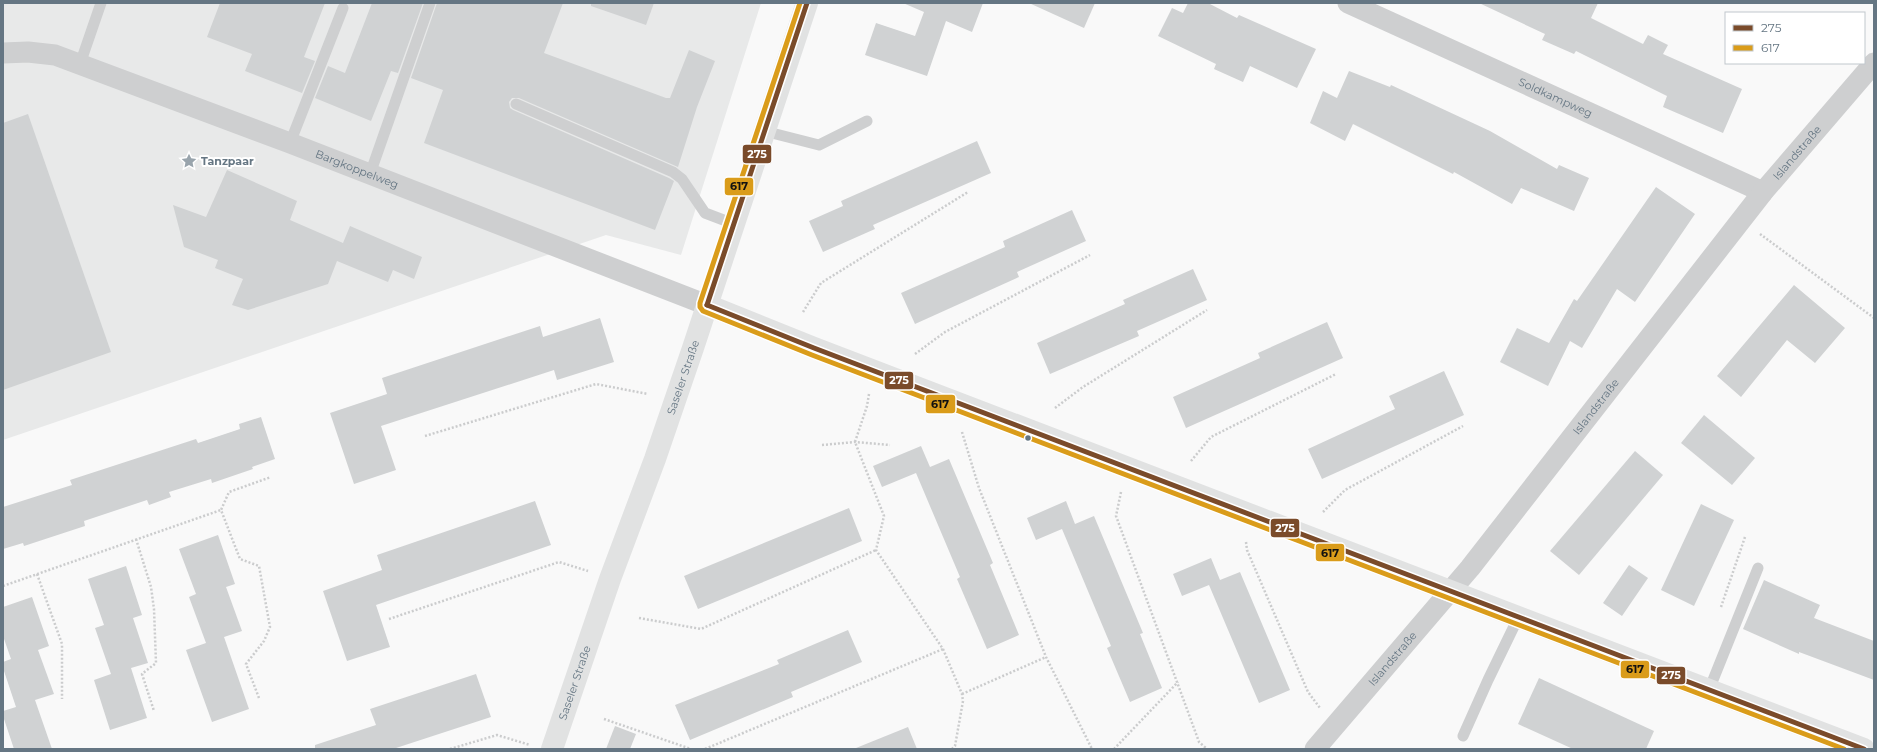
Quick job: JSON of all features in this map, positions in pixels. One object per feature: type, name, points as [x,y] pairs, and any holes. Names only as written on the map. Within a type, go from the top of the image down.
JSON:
[{"type":"street","name":"Saseler Straße","points":[[552,749],[610,579],[654,459],[707,305],[807,3]]},
{"type":"street","name":"Soldkampweg","points":[[1348,3],[1763,192]]},
{"type":"street","name":"Bargkoppelweg","points":[[3,53],[28,52],[55,55],[290,143],[707,305]]},
{"type":"street","name":"Islandstraße","points":[[1314,749],[1451,590],[1546,472],[1763,192],[1874,63]]},
{"type":"street","points":[[707,305],[814,348],[1864,749]]},
{"type":"lane","points":[[80,64],[101,3]]},
{"type":"lane","points":[[370,174],[430,3]]},
{"type":"lane","points":[[290,143],[343,8]]},
{"type":"lane","points":[[516,104],[673,172],[682,179],[705,213],[734,224]]},
{"type":"lane","points":[[764,131],[819,145],[867,122]]},
{"type":"lane","points":[[1710,690],[1758,568]]},
{"type":"lane","points":[[1464,736],[1488,680],[1519,616]]},
{"type":"path","points":[[803,312],[821,283],[968,192]]},
{"type":"path","points":[[1742,220],[1874,318]]},
{"type":"path","points":[[915,354],[945,332],[1090,256]]},
{"type":"path","points":[[1055,408],[1083,386],[1207,310]]},
{"type":"path","points":[[1191,461],[1211,437],[1336,374]]},
{"type":"path","points":[[425,436],[596,384],[648,394]]},
{"type":"path","points":[[869,395],[867,406],[855,442],[884,516],[876,550],[943,649],[962,694],[963,701],[955,746],[952,749]]},
{"type":"path","points":[[1323,512],[1345,490],[1462,426]]},
{"type":"path","points":[[962,432],[979,488],[1046,657],[1092,749]]},
{"type":"path","points":[[822,445],[855,442],[890,445]]},
{"type":"path","points":[[259,698],[246,664],[264,641],[270,627],[259,566],[240,559],[221,510],[229,492],[271,477]]},
{"type":"path","points":[[1120,492],[1116,516],[1200,742],[1207,749]]},
{"type":"path","points":[[3,586],[221,510]]},
{"type":"path","points":[[1720,609],[1745,537]]},
{"type":"path","points":[[136,540],[151,587],[154,609],[156,664],[142,674],[154,711]]},
{"type":"path","points":[[1246,542],[1247,550],[1308,692],[1316,706]]},
{"type":"path","points":[[639,618],[701,630],[876,550]]},
{"type":"path","points":[[389,619],[559,562],[589,572]]},
{"type":"path","points":[[37,574],[62,644],[62,699]]},
{"type":"path","points":[[705,749],[943,649]]},
{"type":"path","points":[[962,694],[1046,657]]},
{"type":"path","points":[[1114,749],[1178,682]]},
{"type":"path","points":[[604,719],[691,749]]},
{"type":"path","points":[[450,749],[497,735],[531,745]]},
{"type":"shaded area","points":[[3,3],[761,3],[681,255],[606,235],[3,440]]},
{"type":"building","points":[[220,3],[325,3],[304,57],[315,61],[302,93],[245,71],[252,54],[207,37]]},
{"type":"building","points":[[372,3],[423,3],[398,73],[391,71],[371,121],[315,98],[328,66],[345,73]]},
{"type":"building","points":[[437,3],[563,3],[544,53],[666,98],[670,98],[689,50],[715,61],[697,107],[678,167],[519,98],[512,98],[509,102],[510,108],[513,110],[674,181],[655,230],[424,143],[443,90],[411,78]]},
{"type":"building","points":[[591,3],[654,3],[646,25],[591,6]]},
{"type":"building","points":[[903,3],[983,3],[972,32],[946,21],[927,76],[865,55],[876,23],[915,36],[924,12]]},
{"type":"building","points":[[1029,3],[1095,3],[1084,28]]},
{"type":"building","points":[[1188,3],[1208,3],[1237,18],[1239,15],[1316,49],[1297,88],[1250,66],[1243,82],[1214,69],[1216,64],[1158,36],[1172,8],[1183,13]]},
{"type":"building","points":[[1479,3],[1598,3],[1591,18],[1643,44],[1648,35],[1668,45],[1663,54],[1742,89],[1723,133],[1663,107],[1667,96],[1576,51],[1574,54],[1542,40],[1545,34]]},
{"type":"building","points":[[1349,71],[1390,87],[1391,85],[1490,131],[1557,169],[1559,165],[1589,178],[1574,211],[1521,188],[1512,204],[1454,172],[1453,174],[1353,124],[1345,141],[1310,123],[1323,91],[1337,98]]},
{"type":"building","points":[[28,114],[111,352],[3,390],[3,123]]},
{"type":"building","points":[[977,141],[991,173],[873,225],[875,229],[823,252],[809,221],[843,206],[841,201]]},
{"type":"building","points":[[227,170],[297,201],[290,220],[343,243],[350,226],[422,257],[414,279],[393,270],[388,282],[337,261],[328,284],[248,310],[232,305],[243,279],[215,268],[218,260],[184,247],[173,205],[206,217]]},
{"type":"building","points":[[1656,187],[1695,214],[1635,302],[1617,289],[1582,348],[1570,341],[1548,386],[1500,362],[1517,328],[1549,343],[1574,299],[1577,301]]},
{"type":"building","points":[[1072,210],[1086,241],[1017,272],[1019,277],[915,324],[901,293],[1005,247],[1003,241]]},
{"type":"building","points":[[1193,269],[1207,300],[1137,331],[1139,336],[1050,374],[1037,343],[1125,304],[1123,300]]},
{"type":"building","points":[[1794,285],[1845,328],[1815,363],[1787,340],[1741,397],[1717,376]]},
{"type":"building","points":[[600,318],[614,362],[557,380],[554,370],[381,426],[396,470],[354,484],[330,413],[387,394],[382,378],[540,326],[543,337]]},
{"type":"building","points":[[1327,322],[1343,358],[1186,428],[1173,397],[1260,358],[1258,353]]},
{"type":"building","points":[[1444,371],[1464,415],[1322,479],[1308,449],[1395,409],[1389,396]]},
{"type":"building","points":[[1704,415],[1755,458],[1732,485],[1681,443]]},
{"type":"building","points":[[261,417],[275,459],[252,467],[253,469],[212,483],[211,479],[169,492],[171,497],[149,505],[147,500],[84,521],[85,526],[24,546],[23,543],[3,549],[3,507],[72,485],[70,480],[196,439],[198,443],[240,429],[239,424]]},
{"type":"building","points":[[921,446],[930,467],[949,459],[993,563],[990,565],[1019,635],[987,649],[957,579],[960,577],[916,473],[882,487],[873,466]]},
{"type":"building","points":[[1635,451],[1663,475],[1579,575],[1550,551]]},
{"type":"building","points":[[535,501],[551,545],[376,605],[390,647],[347,661],[323,591],[382,570],[377,555]]},
{"type":"building","points":[[1066,501],[1075,524],[1094,516],[1143,633],[1140,634],[1162,688],[1130,702],[1107,648],[1111,646],[1062,529],[1036,540],[1027,518]]},
{"type":"building","points":[[1701,504],[1734,520],[1694,606],[1661,590]]},
{"type":"building","points":[[849,508],[862,541],[698,609],[684,576]]},
{"type":"building","points":[[218,535],[235,584],[226,587],[242,631],[224,637],[249,709],[212,722],[186,650],[206,643],[189,597],[196,594],[179,549]]},
{"type":"building","points":[[1211,558],[1220,580],[1240,572],[1290,690],[1259,703],[1209,585],[1182,596],[1173,574]]},
{"type":"building","points":[[1629,565],[1648,578],[1622,616],[1603,603]]},
{"type":"building","points":[[126,566],[142,615],[133,618],[148,663],[131,668],[147,718],[110,730],[94,680],[111,674],[95,628],[104,625],[88,579]]},
{"type":"building","points":[[1764,580],[1820,605],[1814,618],[1874,641],[1874,680],[1799,652],[1799,654],[1743,629]]},
{"type":"building","points":[[32,597],[49,646],[38,650],[54,694],[35,700],[52,749],[14,749],[3,716],[3,711],[16,707],[3,668],[3,662],[11,659],[3,636],[3,607]]},
{"type":"building","points":[[848,630],[862,662],[791,692],[793,697],[690,740],[675,705],[779,664],[777,660]]},
{"type":"building","points":[[476,674],[491,717],[393,749],[315,749],[315,745],[376,725],[370,709]]},
{"type":"building","points":[[1539,678],[1654,731],[1646,749],[1573,749],[1518,724]]},
{"type":"building","points":[[615,726],[636,734],[630,749],[606,749]]},
{"type":"building","points":[[908,727],[917,749],[856,749],[856,748]]},
{"type":"transit line","name":"617","points":[[800,3],[700,303],[700,307],[703,311],[812,355],[1844,749]]},
{"type":"transit line","name":"275","points":[[707,305],[807,3]]},
{"type":"transit line","name":"275","points":[[707,305],[814,348],[1864,749]]},
{"type":"place","name":"Tanzpaar","points":[[189,161]]}]
